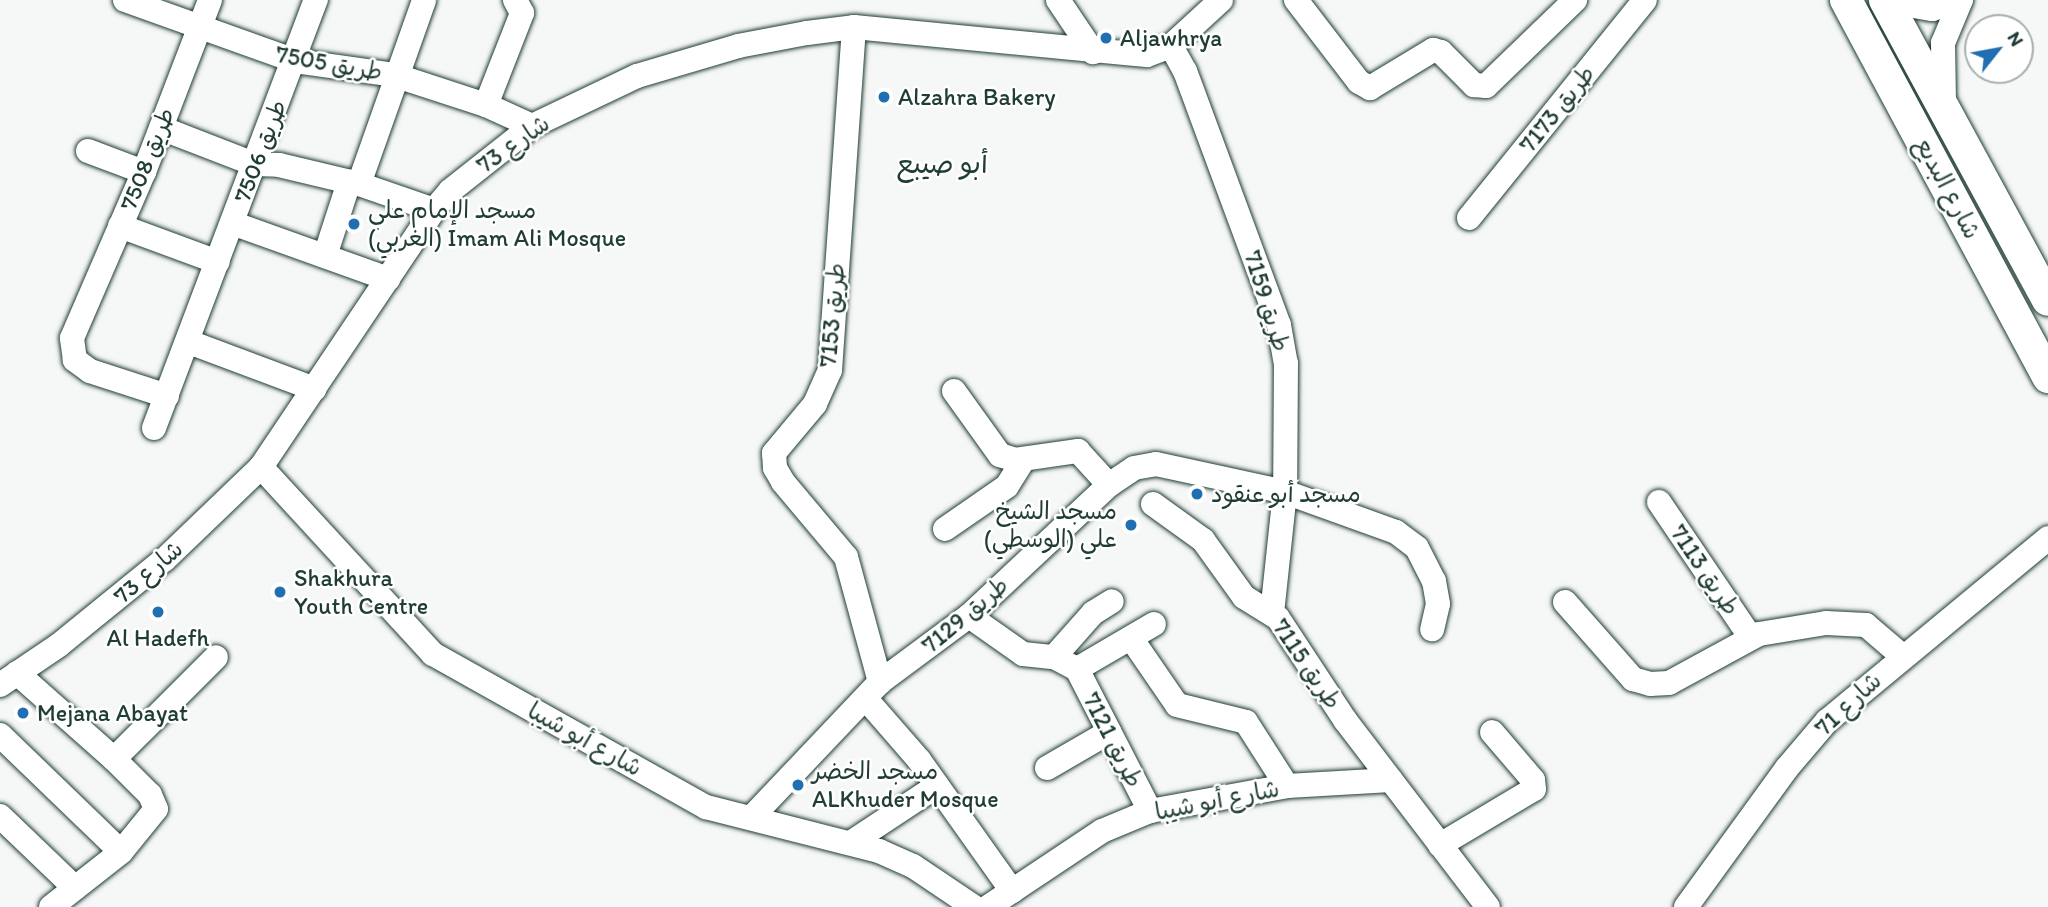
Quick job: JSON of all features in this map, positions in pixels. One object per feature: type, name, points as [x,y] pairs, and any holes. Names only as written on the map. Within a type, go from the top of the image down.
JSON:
[{"type":"main road","name":"شارع البديع","points":[[1846,0],[2048,377]]},
{"type":"main road","name":"شارع البديع","points":[[1885,0],[2048,300]]},
{"type":"street","name":"طريق 7505","points":[[125,0],[198,29],[295,61],[394,75],[486,105],[532,126]]},
{"type":"street","name":"طريق 7508","points":[[167,396],[82,366],[72,349],[80,317],[144,172],[210,0]]},
{"type":"street","name":"طريق 7506","points":[[155,428],[316,0]]},
{"type":"street","points":[[325,256],[424,0]]},
{"type":"street","points":[[1058,0],[1093,52]]},
{"type":"street","name":"شارع 73","points":[[8,679],[59,645],[165,559],[261,467],[434,210],[450,191],[532,126],[637,76],[738,46],[854,27],[1093,52],[1147,55],[1171,46],[1221,0]]},
{"type":"street","points":[[1296,0],[1359,82],[1370,88],[1433,50],[1441,52],[1474,85],[1486,86],[1575,0]]},
{"type":"street","name":"طريق 7173","points":[[1469,218],[1645,0]]},
{"type":"street","points":[[1885,0],[1916,9],[1961,0]]},
{"type":"street","points":[[1946,112],[1940,66],[1943,43],[1961,0]]},
{"type":"street","points":[[486,105],[519,6]]},
{"type":"street","name":"طريق 7153","points":[[854,27],[830,370],[815,404],[774,453],[775,468],[783,482],[846,556],[873,691]]},
{"type":"street","name":"طريق 7159","points":[[1171,46],[1185,71],[1279,325],[1286,363],[1285,492],[1272,613]]},
{"type":"street","points":[[161,128],[254,164],[279,165],[354,183],[434,210]]},
{"type":"street","points":[[88,151],[144,172]]},
{"type":"street","points":[[232,223],[388,279]]},
{"type":"street","points":[[120,226],[218,262]]},
{"type":"street","points":[[189,342],[315,389]]},
{"type":"street","points":[[954,391],[1000,455],[1024,459],[1078,451],[1109,485]]},
{"type":"street","points":[[945,529],[1007,486],[1024,459]]},
{"type":"street","name":"طريق 7129","points":[[751,818],[873,691],[969,616],[1109,485],[1134,468],[1156,464],[1285,492],[1382,526],[1417,548],[1433,581],[1438,604],[1433,629]]},
{"type":"street","name":"شارع أبو شيبا","points":[[261,467],[433,654],[706,807],[852,842],[913,866],[974,907]]},
{"type":"street","name":"طريق 7113","points":[[1659,502],[1751,638]]},
{"type":"street","name":"طريق 7115","points":[[1153,504],[1203,540],[1244,597],[1272,613],[1391,780]]},
{"type":"street","name":"شارع 71","points":[[1686,907],[1795,759],[1827,721],[1901,655],[2048,538]]},
{"type":"street","points":[[1054,657],[1093,613],[1112,601]]},
{"type":"street","name":"طريق 7113","points":[[1565,602],[1633,678],[1650,684],[1669,683],[1751,638],[1850,621],[1866,625],[1901,655]]},
{"type":"street","points":[[969,616],[1023,654],[1054,657],[1077,670],[1154,624]]},
{"type":"street","points":[[1131,638],[1177,705],[1246,722],[1287,786]]},
{"type":"street","points":[[114,759],[216,657]]},
{"type":"street","name":"طريق 7121","points":[[1077,670],[1150,811]]},
{"type":"street","points":[[8,679],[114,759],[150,795],[156,809],[121,852],[51,907]]},
{"type":"street","points":[[873,691],[1012,891]]},
{"type":"street","points":[[1047,768],[1109,732]]},
{"type":"street","points":[[1440,845],[1534,789],[1533,780],[1492,732]]},
{"type":"street","points":[[0,734],[121,852]]},
{"type":"street","points":[[1391,780],[1488,907]]},
{"type":"street","name":"شارع أبو شيبا","points":[[988,907],[1102,831],[1150,811],[1287,786],[1391,780]]},
{"type":"street","points":[[852,842],[937,786]]},
{"type":"street","points":[[0,816],[75,888]]},
{"type":"place","name":"Aljawhrya","points":[[1106,38]]},
{"type":"place","name":"Alzahra Bakery","points":[[884,97]]},
{"type":"place","name":"مسجد الإمام علي (الغربي) Imam Ali Mosque","points":[[354,224]]},
{"type":"place","name":"مسجد أبو عنقود","points":[[1197,494]]},
{"type":"place","name":"مسجد الشيخ علي (الوسطي)","points":[[1131,525]]},
{"type":"place","name":"Shakhura Youth Centre","points":[[280,592]]},
{"type":"place","name":"Al Hadefh","points":[[158,612]]},
{"type":"place","name":"Mejana Abayat","points":[[23,713]]},
{"type":"place","name":"مسجد الخضر ALKhuder Mosque","points":[[798,785]]},
{"type":"district","name":"أبو صيبع","points":[[942,163]]}]
